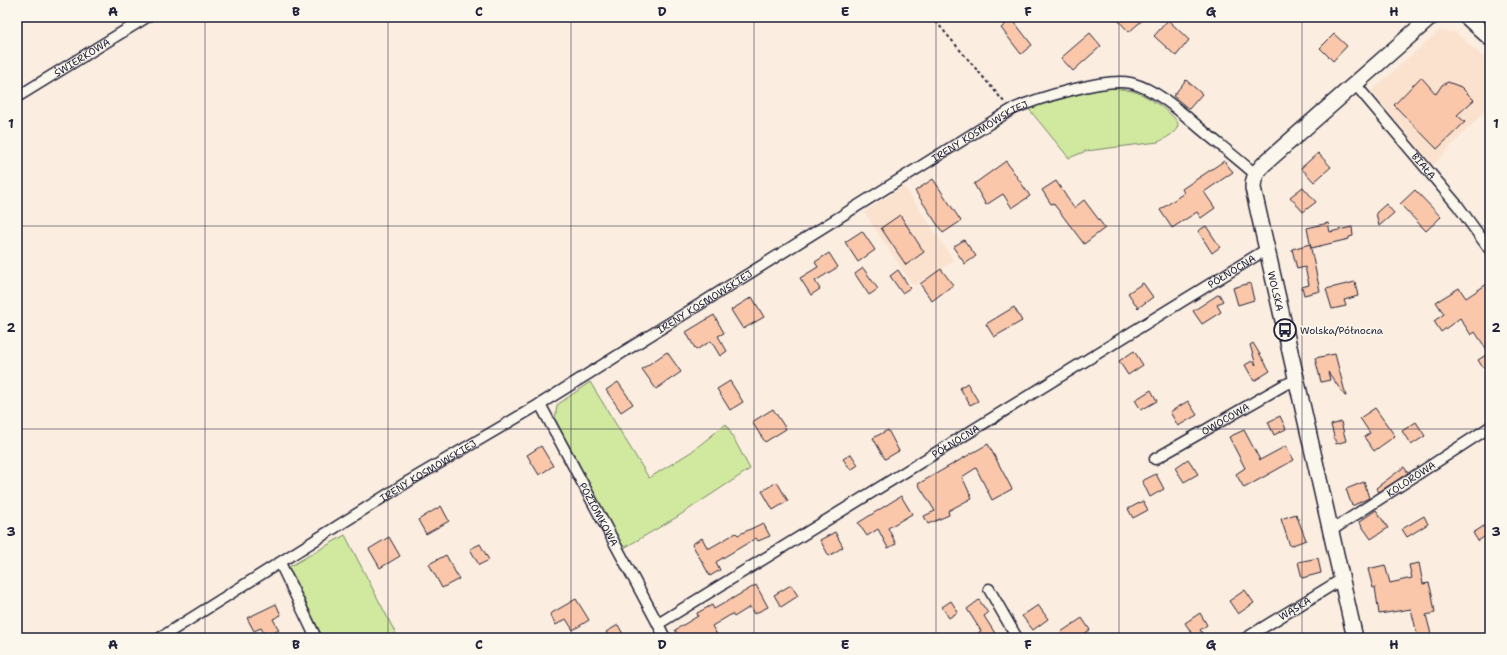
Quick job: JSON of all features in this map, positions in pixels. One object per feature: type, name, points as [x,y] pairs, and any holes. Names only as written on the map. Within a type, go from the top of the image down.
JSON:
[{"type":"street","name":"ŚWIERKOWA","points":[[17,97],[147,17]]},
{"type":"street","points":[[1256,174],[1265,163],[1431,17]]},
{"type":"street","points":[[1467,17],[1490,38]]},
{"type":"street","name":"IRENY KOSMOWSKIEJ","points":[[166,637],[409,481],[540,404],[1011,110],[1043,98],[1100,84],[1130,83],[1144,88],[1165,100],[1256,174]]},
{"type":"street","name":"BIAŁA","points":[[1355,84],[1458,206],[1490,250]]},
{"type":"street","name":"WOLSKA","points":[[1256,174],[1253,188],[1356,638]]},
{"type":"street","name":"PÓŁNOCNA","points":[[658,624],[1267,249]]},
{"type":"street","name":"OWOCOWA","points":[[1155,459],[1284,385],[1296,380]]},
{"type":"street","name":"POZIOMKOWA","points":[[540,404],[658,624]]},
{"type":"street","name":"KOLOROWA","points":[[1332,530],[1490,428]]},
{"type":"street","points":[[280,563],[316,638]]},
{"type":"street","name":"WĄSKA","points":[[1246,638],[1342,579]]},
{"type":"street","points":[[989,589],[1017,638]]},
{"type":"street","points":[[658,624],[665,638]]},
{"type":"path","points":[[932,17],[1011,110]]},
{"type":"shaded area","points":[[1439,31],[1455,32],[1490,63],[1490,106],[1433,165],[1371,91]]},
{"type":"shaded area","points":[[904,186],[954,261],[913,286],[864,212]]},
{"type":"green space","points":[[1111,88],[1134,92],[1150,99],[1174,117],[1177,121],[1177,128],[1170,135],[1158,142],[1086,151],[1069,158],[1028,108],[1092,91]]},
{"type":"green space","points":[[590,382],[649,478],[691,452],[726,424],[750,469],[677,517],[624,548],[555,419],[557,405]]},
{"type":"green space","points":[[345,535],[397,636],[391,638],[323,638],[289,567]]},
{"type":"building","points":[[1115,17],[1146,17],[1129,32]]},
{"type":"building","points":[[1012,19],[1032,45],[1021,54],[1001,28]]},
{"type":"building","points":[[1168,20],[1189,40],[1176,56],[1154,36]]},
{"type":"building","points":[[1090,33],[1101,46],[1073,71],[1061,58]]},
{"type":"building","points":[[1334,34],[1347,46],[1333,61],[1320,48]]},
{"type":"building","points":[[1421,77],[1436,94],[1442,85],[1448,82],[1461,87],[1474,100],[1457,115],[1465,122],[1437,149],[1394,105]]},
{"type":"building","points":[[1186,80],[1202,94],[1189,109],[1173,96]]},
{"type":"building","points":[[1318,153],[1331,167],[1314,182],[1301,168]]},
{"type":"building","points":[[1006,161],[1030,196],[1012,208],[1003,194],[986,205],[974,184]]},
{"type":"building","points":[[1224,161],[1233,172],[1204,192],[1215,208],[1201,218],[1197,212],[1172,228],[1160,210],[1184,193],[1182,189]]},
{"type":"building","points":[[933,179],[961,221],[943,233],[915,191]]},
{"type":"building","points":[[1056,181],[1074,208],[1084,200],[1105,228],[1084,244],[1053,203],[1051,204],[1042,190]]},
{"type":"building","points":[[1303,187],[1316,202],[1303,212],[1290,197]]},
{"type":"building","points":[[1415,190],[1441,217],[1426,231],[1400,204]]},
{"type":"building","points":[[1386,204],[1394,213],[1379,226],[1376,213]]},
{"type":"building","points":[[900,215],[924,252],[906,265],[881,228]]},
{"type":"building","points":[[1328,223],[1330,232],[1352,227],[1353,236],[1349,237],[1349,239],[1311,248],[1307,228]]},
{"type":"building","points":[[1206,226],[1220,247],[1212,253],[1198,231]]},
{"type":"building","points":[[862,231],[875,250],[858,262],[845,242]]},
{"type":"building","points":[[964,240],[976,256],[965,264],[953,247]]},
{"type":"building","points":[[1310,244],[1320,291],[1304,295],[1302,287],[1309,285],[1305,267],[1297,269],[1292,249]]},
{"type":"building","points":[[829,253],[838,267],[815,281],[820,289],[811,295],[800,278],[818,267],[815,262]]},
{"type":"building","points":[[863,268],[878,289],[869,295],[855,274]]},
{"type":"building","points":[[941,269],[953,285],[932,301],[920,284]]},
{"type":"building","points":[[898,270],[910,288],[902,293],[890,276]]},
{"type":"building","points":[[1355,282],[1358,296],[1344,300],[1346,306],[1332,309],[1326,289]]},
{"type":"building","points":[[1490,282],[1490,364],[1483,368],[1478,360],[1489,353],[1475,332],[1471,335],[1460,318],[1441,332],[1434,321],[1444,314],[1436,302],[1459,288],[1466,298]]},
{"type":"building","points":[[1143,283],[1153,297],[1138,308],[1128,293]]},
{"type":"building","points":[[1250,283],[1254,300],[1238,305],[1233,288]]},
{"type":"building","points":[[1219,294],[1223,301],[1217,305],[1221,312],[1202,324],[1193,311]]},
{"type":"building","points":[[752,297],[764,317],[743,329],[731,310]]},
{"type":"building","points":[[1014,307],[1022,321],[994,337],[986,324]]},
{"type":"building","points":[[714,315],[724,333],[718,336],[727,351],[720,356],[711,341],[696,350],[686,332]]},
{"type":"building","points":[[1253,343],[1270,371],[1254,381],[1245,365],[1252,361],[1256,365],[1250,345]]},
{"type":"building","points":[[1134,351],[1143,365],[1128,375],[1119,361]]},
{"type":"building","points":[[667,352],[681,372],[656,389],[642,369]]},
{"type":"building","points":[[1335,354],[1346,396],[1328,372],[1330,380],[1321,382],[1315,358]]},
{"type":"building","points":[[730,381],[743,402],[730,410],[717,389]]},
{"type":"building","points":[[618,382],[633,404],[621,412],[606,390]]},
{"type":"building","points":[[967,383],[978,401],[970,405],[960,388]]},
{"type":"building","points":[[1151,390],[1157,401],[1141,410],[1135,400]]},
{"type":"building","points":[[1188,401],[1197,415],[1178,426],[1170,412]]},
{"type":"building","points":[[1375,408],[1395,436],[1374,451],[1364,437],[1370,433],[1360,418]]},
{"type":"building","points":[[773,409],[786,429],[765,442],[752,422]]},
{"type":"building","points":[[1280,416],[1286,429],[1274,435],[1268,422]]},
{"type":"building","points":[[1341,422],[1346,441],[1336,444],[1331,425]]},
{"type":"building","points":[[1416,422],[1425,436],[1411,445],[1402,431]]},
{"type":"building","points":[[888,430],[899,451],[885,459],[873,438]]},
{"type":"building","points":[[1244,430],[1260,460],[1286,446],[1294,460],[1244,488],[1236,474],[1245,468],[1229,437]]},
{"type":"building","points":[[988,444],[1012,489],[992,500],[976,468],[962,477],[972,498],[948,511],[949,515],[928,524],[924,516],[935,511],[918,484]]},
{"type":"building","points":[[541,446],[553,466],[539,475],[527,455]]},
{"type":"building","points":[[851,454],[858,465],[851,470],[843,459]]},
{"type":"building","points":[[1188,459],[1198,474],[1184,482],[1175,468]]},
{"type":"building","points":[[1404,467],[1408,473],[1379,492],[1376,488]]},
{"type":"building","points":[[1156,474],[1164,489],[1150,497],[1142,481]]},
{"type":"building","points":[[777,482],[788,501],[773,510],[762,491]]},
{"type":"building","points":[[1364,482],[1369,498],[1352,506],[1346,489]]},
{"type":"building","points":[[901,496],[912,514],[888,528],[896,544],[888,548],[878,529],[867,536],[858,523]]},
{"type":"building","points":[[1143,501],[1148,510],[1133,518],[1128,509]]},
{"type":"building","points":[[441,506],[449,521],[426,534],[418,520]]},
{"type":"building","points":[[1376,510],[1388,528],[1371,539],[1359,522]]},
{"type":"building","points":[[1296,514],[1306,540],[1290,546],[1281,519]]},
{"type":"building","points":[[1424,516],[1428,524],[1407,537],[1402,529]]},
{"type":"building","points":[[1490,522],[1490,533],[1478,541],[1473,533]]},
{"type":"building","points":[[763,523],[770,536],[758,541],[756,538],[716,562],[720,570],[710,576],[692,544],[702,538],[708,549],[736,533],[738,535]]},
{"type":"building","points":[[835,532],[843,547],[829,556],[820,540]]},
{"type":"building","points":[[389,537],[400,556],[380,568],[369,549]]},
{"type":"building","points":[[480,544],[489,560],[479,565],[470,549]]},
{"type":"building","points":[[446,555],[459,579],[442,588],[429,564]]},
{"type":"building","points":[[1318,558],[1321,573],[1302,578],[1298,562]]},
{"type":"building","points":[[1419,563],[1423,584],[1429,583],[1432,594],[1435,613],[1426,615],[1432,638],[1418,638],[1411,609],[1379,614],[1375,587],[1373,588],[1368,569],[1385,565],[1390,583],[1412,578],[1409,565]]},
{"type":"building","points":[[756,585],[768,607],[754,614],[750,607],[734,617],[732,614],[712,626],[719,638],[680,638],[675,630],[698,616],[697,613],[712,605],[714,609]]},
{"type":"building","points":[[791,585],[798,596],[781,607],[774,595]]},
{"type":"building","points":[[1245,590],[1254,603],[1238,614],[1229,601]]},
{"type":"building","points":[[576,599],[589,620],[573,630],[566,619],[556,625],[550,614]]},
{"type":"building","points":[[979,600],[988,613],[984,616],[998,638],[971,638],[981,631],[967,609]]},
{"type":"building","points":[[951,601],[958,612],[949,618],[942,607]]},
{"type":"building","points":[[276,604],[281,615],[273,619],[279,630],[266,637],[261,628],[254,631],[247,618]]},
{"type":"building","points":[[1038,605],[1048,619],[1033,630],[1022,616]]},
{"type":"building","points":[[1200,613],[1207,625],[1200,630],[1206,638],[1195,638],[1185,623]]},
{"type":"building","points":[[1082,618],[1090,630],[1078,638],[1065,638],[1061,632]]},
{"type":"building","points":[[618,625],[623,634],[617,638],[610,638],[606,632]]},
{"type":"place","name":"Wolska/Północna","points":[[1285,330]]}]
